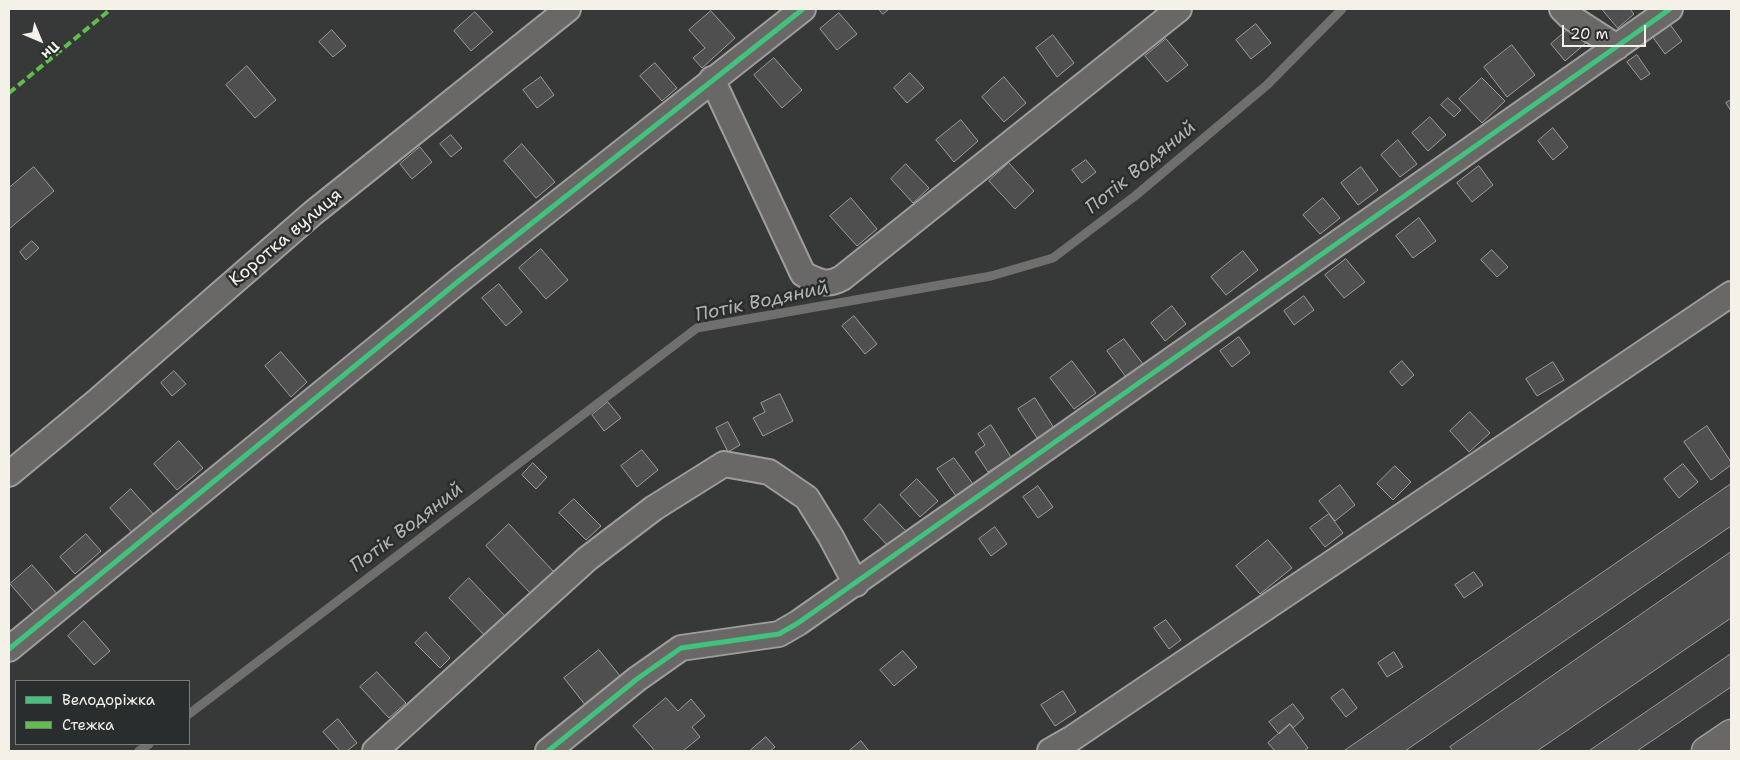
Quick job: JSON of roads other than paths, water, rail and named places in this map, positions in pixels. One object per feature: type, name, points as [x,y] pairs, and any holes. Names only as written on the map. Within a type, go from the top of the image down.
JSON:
[{"type":"street","name":"Коротка вулиця","points":[[9,474],[96,402],[314,213],[568,9]]},
{"type":"street","points":[[9,649],[460,280],[803,9]]},
{"type":"street","points":[[712,80],[803,274],[824,283],[833,283],[842,278],[1179,9]]},
{"type":"street","points":[[1562,9],[1569,16],[1617,47]]},
{"type":"street","points":[[548,751],[637,679],[681,648],[779,634],[798,623],[856,584],[1670,9]]},
{"type":"street","points":[[1050,751],[1071,739],[1731,294]]},
{"type":"street","points":[[374,751],[587,559],[654,508],[724,464],[769,472],[807,498],[831,537],[856,584]]},
{"type":"street","points":[[1706,751],[1731,734]]},
{"type":"waterway","name":"Потік Водяний","points":[[190,713],[697,328],[991,276],[1053,258],[1135,196],[1267,85],[1342,9]]},
{"type":"waterway","name":"Потік Водяний","points":[[139,751],[148,745]]}]
